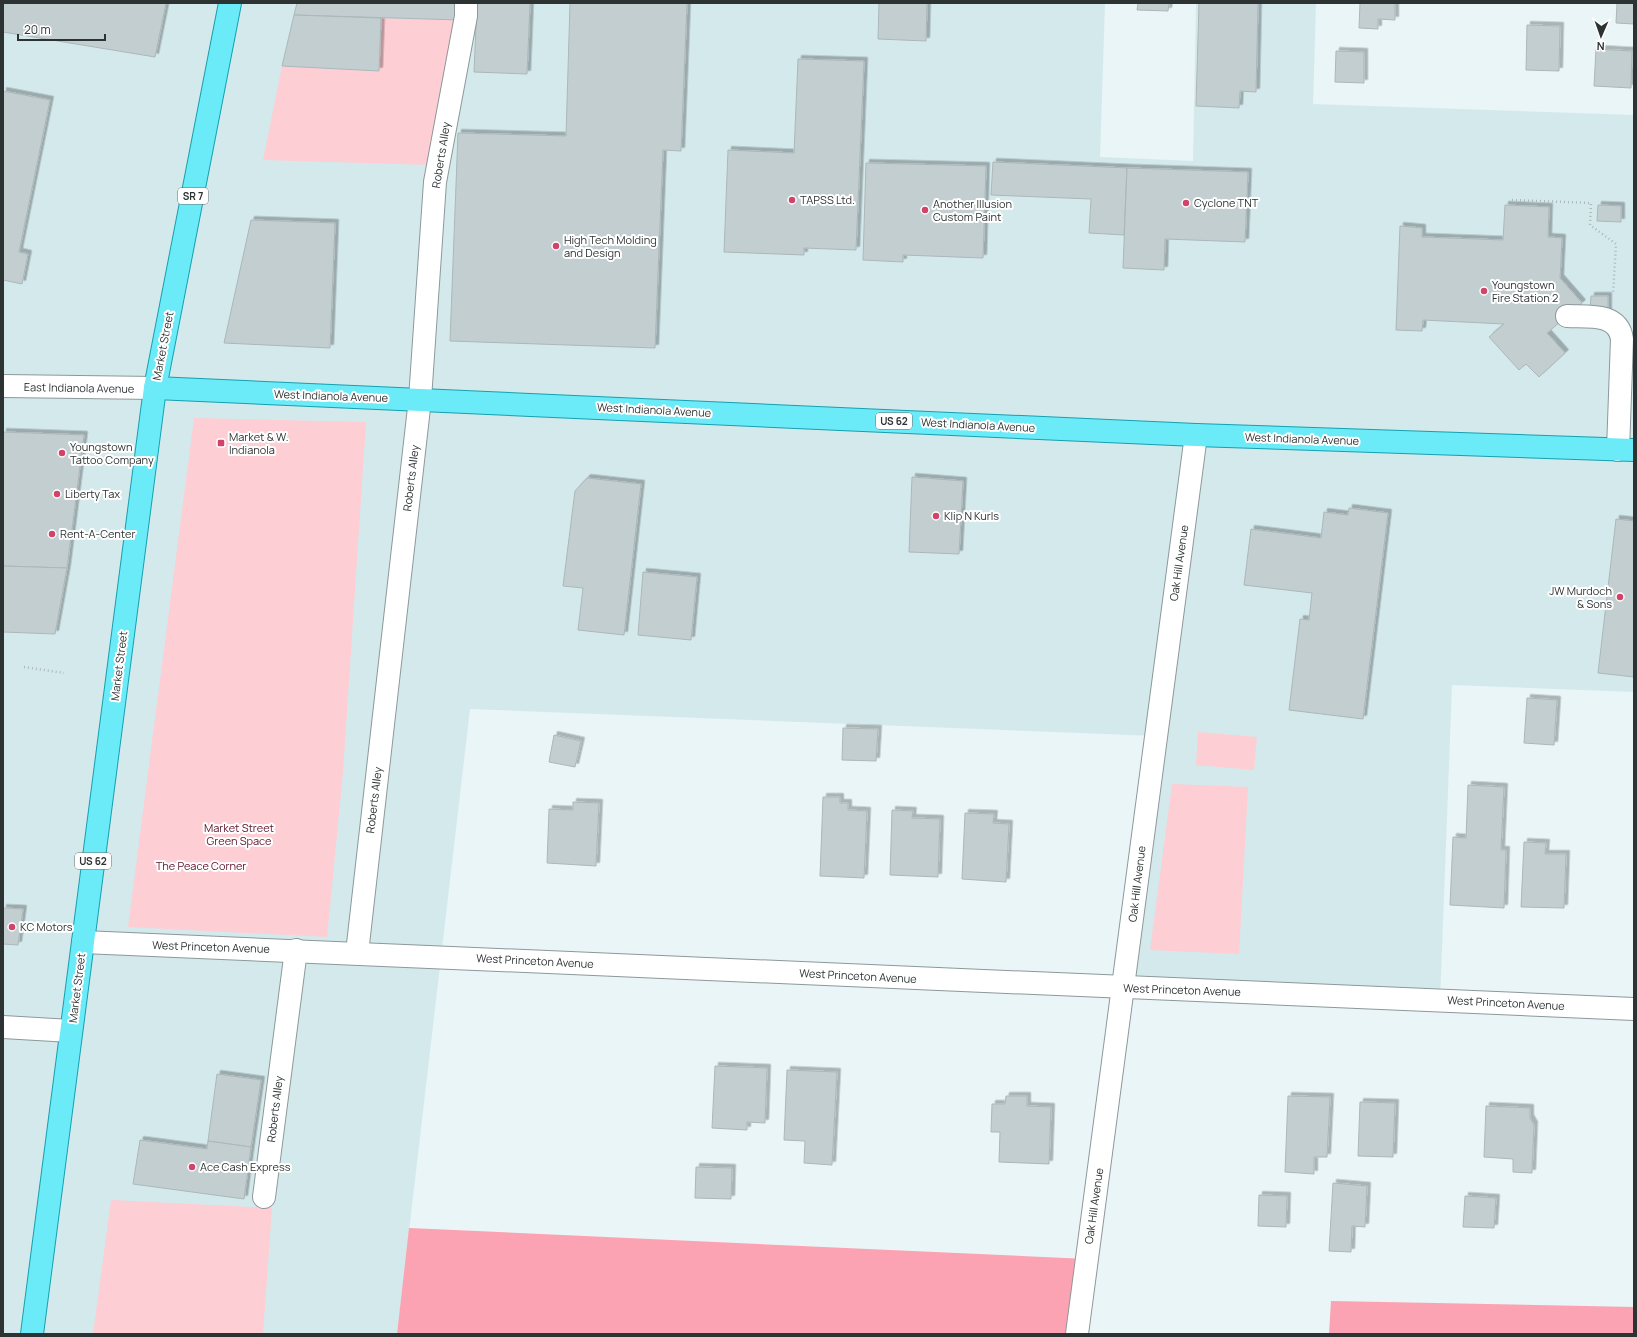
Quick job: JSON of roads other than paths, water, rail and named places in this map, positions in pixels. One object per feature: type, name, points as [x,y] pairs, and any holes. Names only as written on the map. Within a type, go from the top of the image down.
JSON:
[{"type":"main road","name":"Market Street","points":[[32,1334],[155,388],[230,3]]},
{"type":"main road","name":"West Indianola Avenue","points":[[155,388],[1196,435],[1626,450]]},
{"type":"street","name":"Roberts Alley","points":[[356,953],[420,400],[435,182],[466,16],[466,3]]},
{"type":"street","points":[[1567,316],[1604,318],[1611,320],[1618,326],[1622,339],[1626,450]]},
{"type":"street","name":"East Indianola Avenue","points":[[3,386],[155,388]]},
{"type":"street","name":"Oak Hill Avenue","points":[[1077,1334],[1196,435]]},
{"type":"street","name":"West Princeton Avenue","points":[[83,942],[296,950],[1634,1009]]},
{"type":"street","name":"Roberts Alley","points":[[264,1197],[296,950]]},
{"type":"street","points":[[3,1028],[71,1030]]},
{"type":"place","name":"TAPSS Ltd.","points":[[792,200]]},
{"type":"place","name":"Cyclone TNT","points":[[1186,203]]},
{"type":"place","name":"Another Illusion Custom Paint","points":[[925,210]]},
{"type":"place","name":"High Tech Molding and Design","points":[[556,246]]},
{"type":"place","name":"Youngstown Fire Station 2","points":[[1484,291]]},
{"type":"place","name":"Market & W. Indianola","points":[[221,443]]},
{"type":"place","name":"Youngstown Tattoo Company","points":[[62,453]]},
{"type":"place","name":"Liberty Tax","points":[[57,494]]},
{"type":"place","name":"Klip N Kurls","points":[[936,516]]},
{"type":"place","name":"Rent-A-Center","points":[[52,534]]},
{"type":"place","name":"JW Murdoch & Sons","points":[[1620,597]]},
{"type":"place","name":"KC Motors","points":[[12,927]]},
{"type":"place","name":"Ace Cash Express","points":[[192,1167]]},
{"type":"park label","name":"Market Street Green Space","points":[[239,834]]},
{"type":"park label","name":"The Peace Corner","points":[[201,866]]}]
